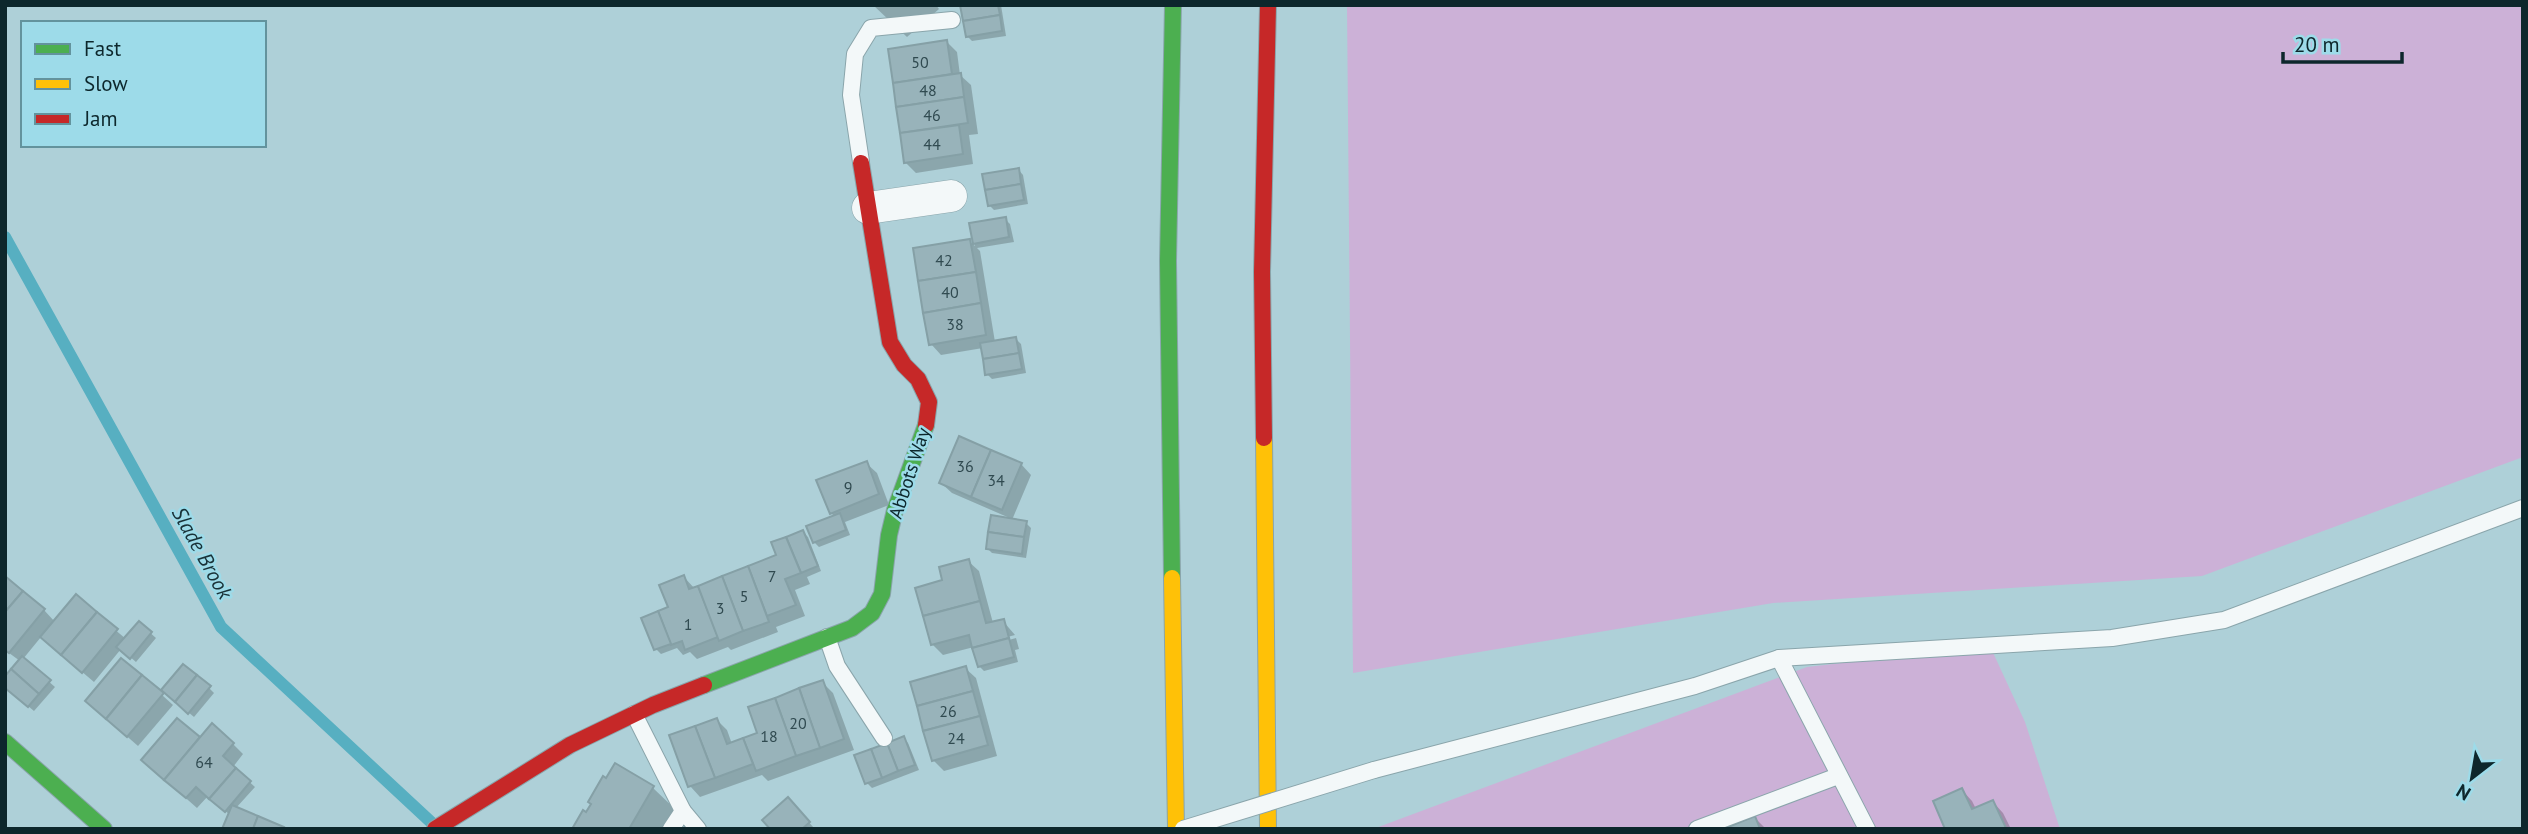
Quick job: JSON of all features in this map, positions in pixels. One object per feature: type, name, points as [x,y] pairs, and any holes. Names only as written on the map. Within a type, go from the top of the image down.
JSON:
[{"type":"main road","points":[[1174,5],[1168,261],[1176,829]]},
{"type":"main road","points":[[1268,5],[1262,272],[1268,829]]},
{"type":"main road","name":"Abbots Way","points":[[435,829],[570,745],[634,714],[852,628],[872,613],[882,594],[889,535],[895,510],[926,426],[929,402],[918,379],[904,365],[890,342],[861,163]]},
{"type":"main road","points":[[5,742],[104,829]]},
{"type":"street","points":[[868,208],[951,196]]},
{"type":"lane","name":"Abbots Way","points":[[861,163],[851,94],[855,54],[871,28],[952,20]]},
{"type":"lane","points":[[1183,829],[1374,770],[1695,686],[1779,658],[2112,638],[2224,620],[2523,508]]},
{"type":"lane","points":[[827,637],[837,666],[884,738]]},
{"type":"lane","points":[[1779,658],[1867,829]]},
{"type":"lane","points":[[634,714],[683,811],[698,829]]},
{"type":"lane","points":[[1698,829],[1838,776]]},
{"type":"lane","points":[[671,829],[683,811]]},
{"type":"shaded area","points":[[1347,5],[2523,5],[2523,457],[2202,576],[1773,603],[1353,673]]},
{"type":"shaded area","points":[[1990,646],[2025,722],[2060,829],[1373,829],[1807,667]]},
{"type":"building","points":[[960,5],[998,5],[1000,15],[963,21]]},
{"type":"building","points":[[1000,15],[1002,31],[966,37],[963,21]]},
{"type":"building","points":[[947,40],[952,74],[893,83],[888,49]]},
{"type":"building","points":[[961,73],[964,97],[896,107],[893,83]]},
{"type":"building","points":[[964,97],[968,123],[900,133],[896,107]]},
{"type":"building","points":[[959,125],[963,154],[904,163],[900,133]]},
{"type":"building","points":[[1019,168],[1021,184],[985,190],[982,174]]},
{"type":"building","points":[[1021,184],[1024,200],[988,206],[985,190]]},
{"type":"building","points":[[1006,217],[1009,237],[973,244],[969,223]]},
{"type":"building","points":[[970,239],[976,272],[918,281],[913,248]]},
{"type":"building","points":[[976,272],[981,303],[923,313],[918,281]]},
{"type":"building","points":[[981,303],[986,335],[929,345],[923,313]]},
{"type":"building","points":[[1016,337],[1019,353],[983,359],[980,343]]},
{"type":"building","points":[[1019,353],[1022,369],[985,375],[983,359]]},
{"type":"building","points":[[959,436],[991,450],[971,497],[939,483]]},
{"type":"building","points":[[991,450],[1022,463],[1002,510],[971,497]]},
{"type":"building","points":[[867,461],[879,494],[830,514],[816,480]]},
{"type":"building","points":[[840,513],[846,530],[813,543],[806,526]]},
{"type":"building","points":[[991,515],[1027,521],[1024,537],[988,532]]},
{"type":"building","points":[[803,530],[818,566],[801,573],[786,537]]},
{"type":"building","points":[[988,532],[1024,537],[1022,554],[986,549]]},
{"type":"building","points":[[786,537],[801,573],[785,579],[796,605],[767,616],[748,566],[776,555],[771,542]]},
{"type":"building","points":[[969,559],[980,601],[923,616],[915,588],[942,580],[939,567]]},
{"type":"building","points":[[748,566],[769,622],[743,631],[722,576]]},
{"type":"building","points":[[684,575],[689,589],[698,586],[718,637],[685,650],[682,641],[671,645],[658,611],[668,607],[659,585]]},
{"type":"building","points":[[5,576],[23,591],[5,612]]},
{"type":"building","points":[[722,576],[743,631],[719,641],[698,586]]},
{"type":"building","points":[[23,591],[45,609],[9,653],[5,650],[5,612]]},
{"type":"building","points":[[76,594],[97,612],[61,655],[40,637]]},
{"type":"building","points":[[980,601],[986,623],[1004,619],[1009,638],[972,648],[969,635],[931,645],[923,616]]},
{"type":"building","points":[[658,611],[671,644],[654,650],[641,618]]},
{"type":"building","points":[[97,612],[118,629],[82,673],[61,655]]},
{"type":"building","points":[[139,621],[152,632],[130,659],[116,647]]},
{"type":"building","points":[[1009,638],[1014,657],[978,667],[972,648]]},
{"type":"building","points":[[22,656],[51,680],[39,694],[11,669]]},
{"type":"building","points":[[121,658],[142,675],[106,719],[85,701]]},
{"type":"building","points":[[183,664],[197,675],[175,702],[161,690]]},
{"type":"building","points":[[966,666],[973,691],[917,706],[910,682]]},
{"type":"building","points":[[11,669],[39,694],[28,707],[5,688],[5,676]]},
{"type":"building","points":[[142,675],[164,693],[127,737],[106,719]]},
{"type":"building","points":[[197,675],[211,686],[188,714],[175,702]]},
{"type":"building","points":[[823,680],[844,739],[820,748],[799,688]]},
{"type":"building","points":[[799,688],[820,748],[796,756],[775,698]]},
{"type":"building","points":[[973,691],[980,716],[923,731],[917,706]]},
{"type":"building","points":[[775,698],[796,756],[756,771],[743,738],[757,733],[748,707]]},
{"type":"building","points":[[980,716],[988,745],[932,761],[923,731]]},
{"type":"building","points":[[177,718],[200,737],[164,780],[141,760]]},
{"type":"building","points":[[717,718],[727,744],[743,738],[753,764],[715,778],[695,726]]},
{"type":"building","points":[[212,723],[234,743],[223,756],[236,768],[209,799],[196,787],[186,798],[164,780]]},
{"type":"building","points":[[695,726],[715,778],[688,787],[669,735]]},
{"type":"building","points":[[904,736],[915,765],[898,771],[887,743]]},
{"type":"building","points":[[887,743],[898,771],[882,778],[871,749]]},
{"type":"building","points":[[871,749],[882,778],[865,784],[854,755]]},
{"type":"building","points":[[615,763],[654,786],[629,829],[572,829],[583,810],[586,812],[591,804],[588,802],[603,776],[606,778]]},
{"type":"building","points":[[236,768],[251,781],[225,812],[209,799]]},
{"type":"building","points":[[1962,788],[1972,809],[1993,800],[2006,828],[1945,829],[1933,801]]},
{"type":"building","points":[[788,797],[810,822],[802,829],[770,829],[762,820]]},
{"type":"building","points":[[232,805],[258,816],[253,829],[222,829]]},
{"type":"building","points":[[258,816],[284,827],[253,829]]},
{"type":"building","points":[[1755,816],[1760,829],[1723,829]]},
{"type":"waterway","name":"Slade Brook","points":[[5,237],[221,627],[433,824]]},
{"type":"traffic: fast","points":[[1172,578],[1168,261],[1173,5]]},
{"type":"traffic: fast","points":[[704,685],[852,628],[872,613],[882,594],[889,535],[895,510],[926,425]]},
{"type":"traffic: fast","points":[[5,742],[104,829]]},
{"type":"traffic: slow","points":[[1264,438],[1268,829]]},
{"type":"traffic: slow","points":[[1172,578],[1176,829]]},
{"type":"traffic: jam","points":[[1264,438],[1262,272],[1268,5]]},
{"type":"traffic: jam","points":[[861,163],[890,342],[904,365],[918,379],[929,402],[926,425]]},
{"type":"traffic: jam","points":[[435,829],[570,745],[653,705],[704,685]]}]
